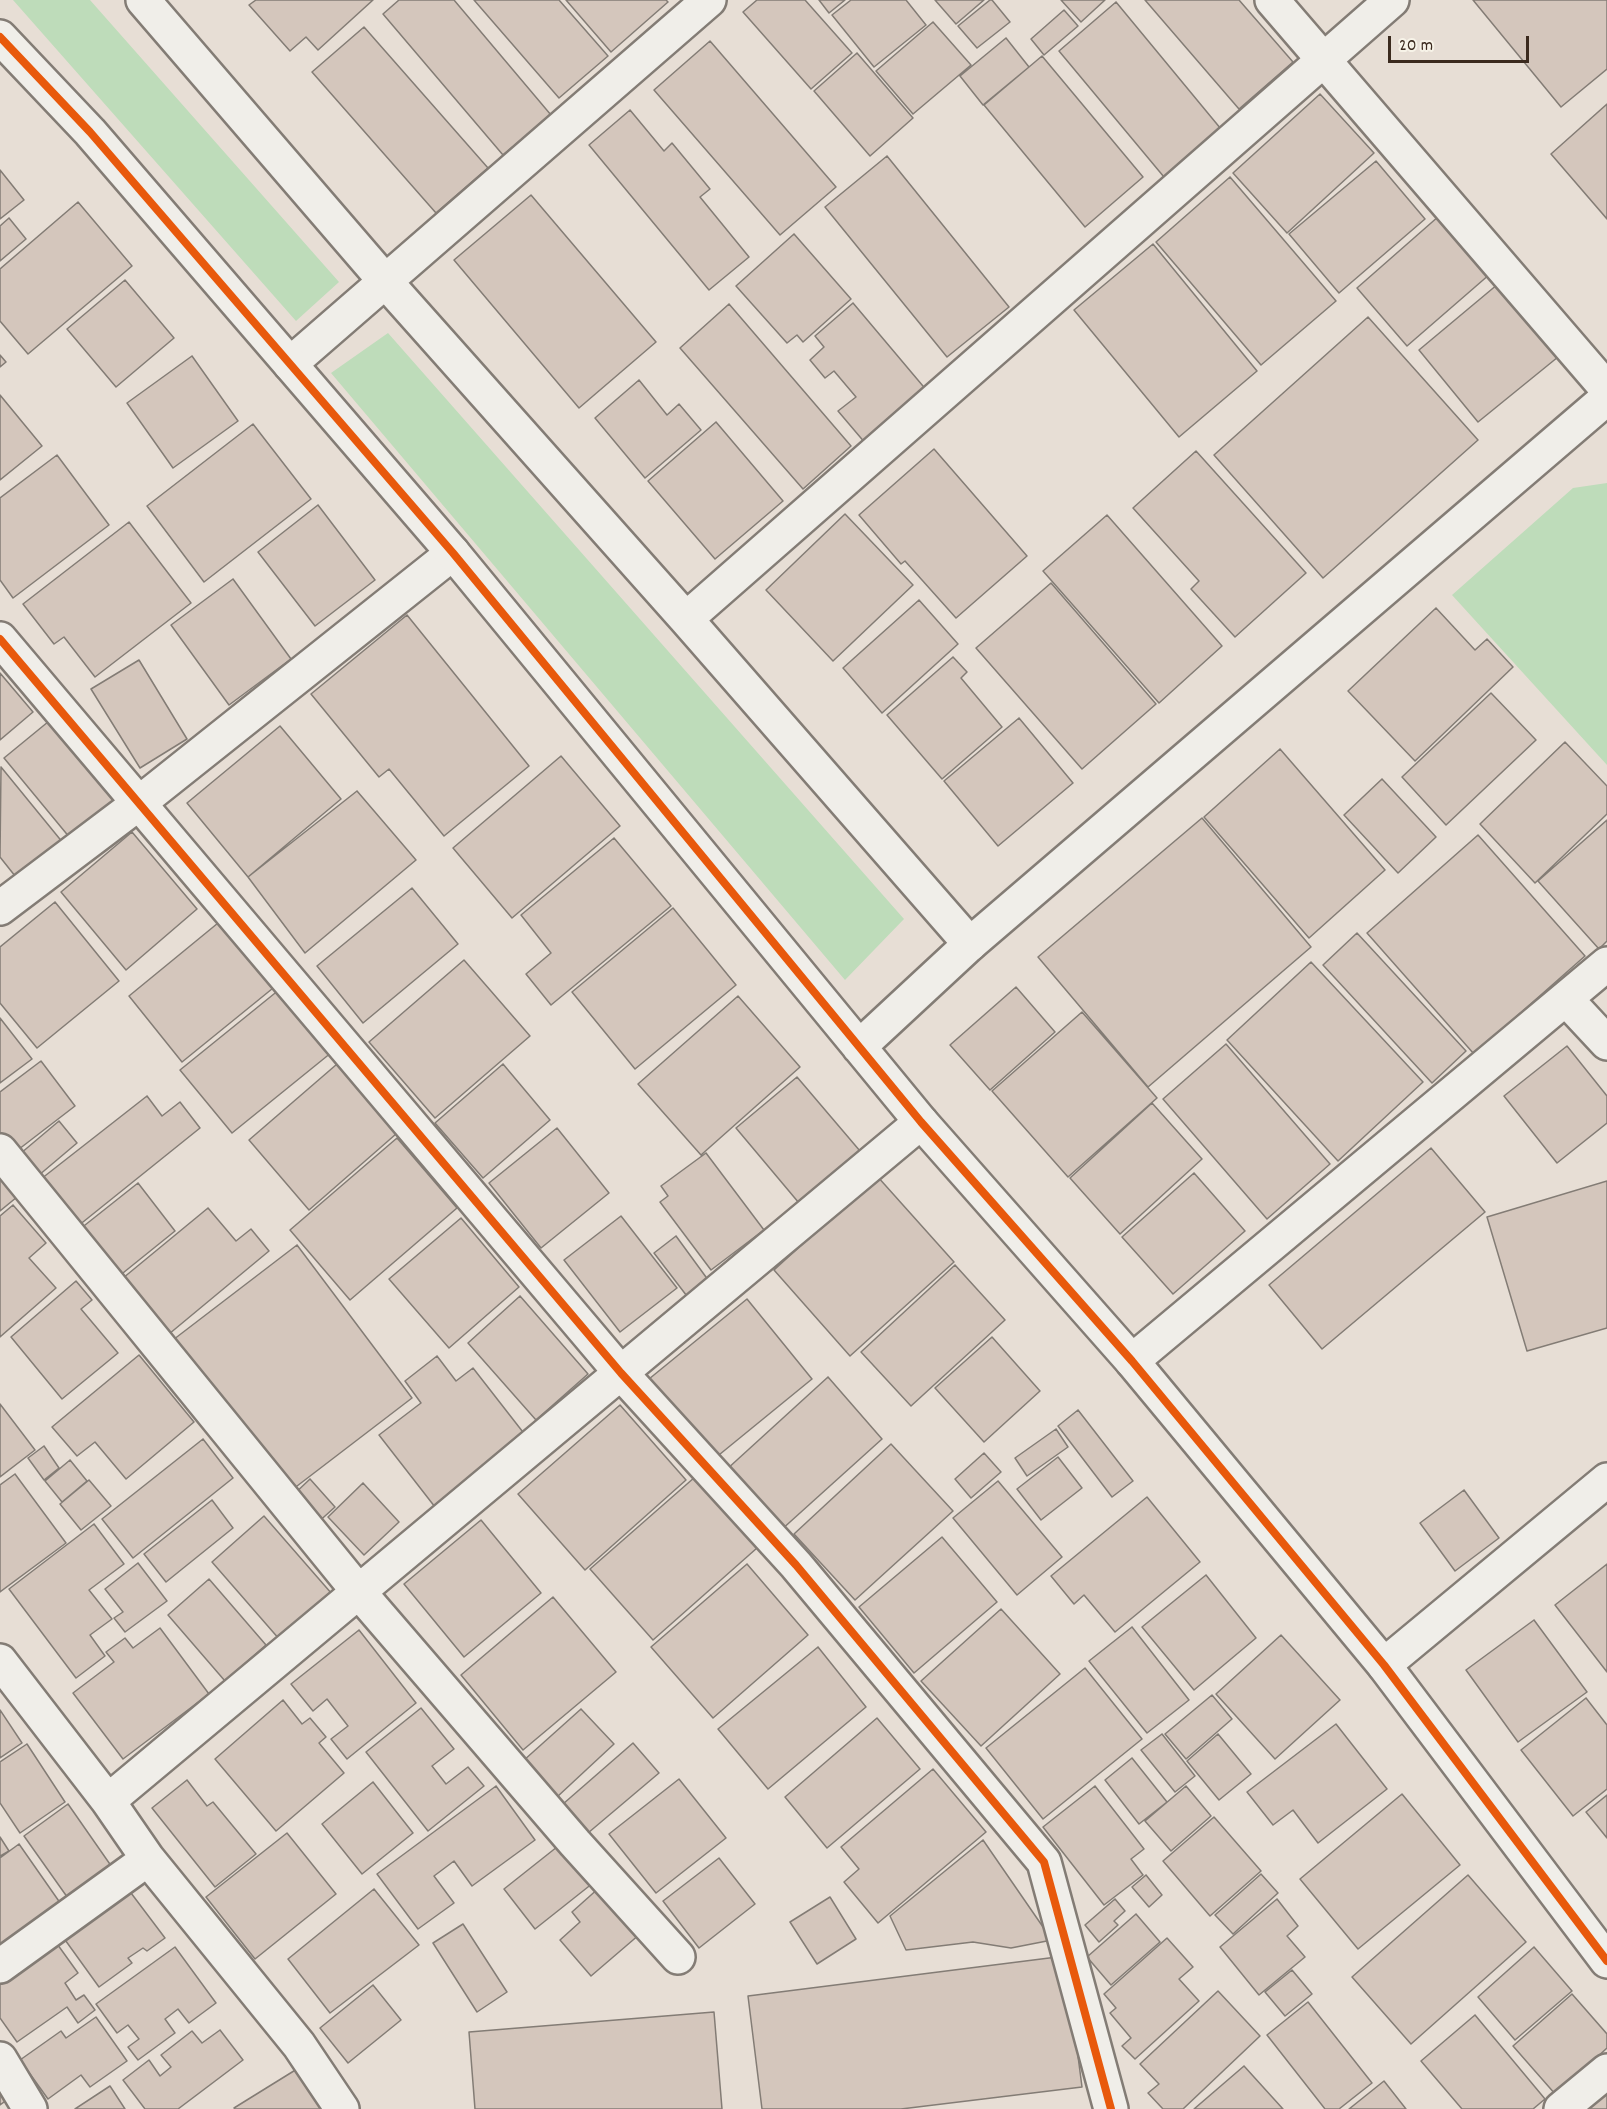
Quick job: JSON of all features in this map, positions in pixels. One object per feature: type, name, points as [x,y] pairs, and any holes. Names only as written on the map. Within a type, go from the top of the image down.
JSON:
[{"type":"street","points":[[143,0],[385,281],[686,619],[970,944]]},
{"type":"street","points":[[290,364],[709,0]]},
{"type":"street","points":[[1272,0],[1607,389]]},
{"type":"street","points":[[686,619],[1392,0]]},
{"type":"street","points":[[0,37],[90,132],[453,553],[921,1122],[1132,1361],[1384,1665],[1607,1961]]},
{"type":"street","points":[[859,1047],[970,944],[1607,398]]},
{"type":"street","points":[[0,909],[139,803],[453,553]]},
{"type":"street","points":[[0,639],[621,1373],[796,1565],[1044,1863],[1112,2109]]},
{"type":"street","points":[[1132,1361],[1607,963]]},
{"type":"street","points":[[1566,999],[1607,1043]]},
{"type":"street","points":[[108,1801],[921,1122]]},
{"type":"street","points":[[0,1151],[358,1591],[575,1843],[678,1957]]},
{"type":"street","points":[[1384,1665],[1607,1480]]},
{"type":"street","points":[[0,1661],[108,1801],[148,1859],[299,2045],[342,2109]]},
{"type":"street","points":[[0,1965],[148,1859]]},
{"type":"street","points":[[0,2059],[30,2109]]},
{"type":"street","points":[[1561,2109],[1607,2071]]},
{"type":"green space","points":[[13,0],[90,0],[339,282],[296,321]]},
{"type":"green space","points":[[388,333],[904,919],[845,980],[331,373]]},
{"type":"green space","points":[[1607,483],[1607,765],[1452,595],[1573,488]]},
{"type":"building","points":[[256,0],[373,0],[318,50],[306,37],[290,51],[249,5]]},
{"type":"building","points":[[399,0],[454,0],[551,115],[503,155],[383,14]]},
{"type":"building","points":[[474,0],[559,0],[608,56],[559,98]]},
{"type":"building","points":[[566,0],[666,0],[668,2],[611,52]]},
{"type":"building","points":[[757,0],[805,0],[852,53],[811,89],[743,12]]},
{"type":"building","points":[[819,0],[845,0],[829,13]]},
{"type":"building","points":[[851,0],[906,0],[926,25],[874,67],[832,15]]},
{"type":"building","points":[[935,0],[984,0],[956,24]]},
{"type":"building","points":[[990,0],[1010,22],[977,48],[958,26]]},
{"type":"building","points":[[1061,0],[1105,0],[1081,22]]},
{"type":"building","points":[[1145,0],[1239,0],[1293,62],[1239,109]]},
{"type":"building","points":[[1473,0],[1607,0],[1607,69],[1561,107]]},
{"type":"building","points":[[1116,2],[1221,129],[1164,177],[1059,51]]},
{"type":"building","points":[[1064,10],[1078,26],[1044,55],[1031,39]]},
{"type":"building","points":[[933,22],[971,65],[913,114],[876,71]]},
{"type":"building","points":[[364,27],[488,168],[436,213],[312,72]]},
{"type":"building","points":[[1006,38],[1029,67],[983,105],[960,76]]},
{"type":"building","points":[[710,41],[836,187],[780,235],[654,90]]},
{"type":"building","points":[[857,53],[913,118],[870,156],[814,91]]},
{"type":"building","points":[[1042,56],[1143,177],[1085,227],[984,105]]},
{"type":"building","points":[[1320,94],[1374,153],[1287,233],[1233,173]]},
{"type":"building","points":[[1607,104],[1607,219],[1551,154]]},
{"type":"building","points":[[630,110],[664,151],[672,143],[710,189],[700,197],[749,257],[709,290],[589,145]]},
{"type":"building","points":[[887,156],[1009,307],[947,357],[825,207]]},
{"type":"building","points":[[1376,161],[1425,219],[1339,293],[1289,234]]},
{"type":"building","points":[[0,170],[24,200],[0,219]]},
{"type":"building","points":[[1230,177],[1336,301],[1261,365],[1156,242]]},
{"type":"building","points":[[531,195],[656,342],[579,408],[454,260]]},
{"type":"building","points":[[78,202],[132,266],[28,354],[0,321],[0,269]]},
{"type":"building","points":[[1439,216],[1490,274],[1407,346],[1357,288]]},
{"type":"building","points":[[9,218],[26,239],[0,261],[0,226]]},
{"type":"building","points":[[794,234],[851,299],[803,342],[797,335],[787,343],[736,286]]},
{"type":"building","points":[[1153,244],[1257,371],[1179,437],[1074,310]]},
{"type":"building","points":[[125,280],[174,338],[116,387],[67,329]]},
{"type":"building","points":[[1498,284],[1558,357],[1478,422],[1419,350]]},
{"type":"building","points":[[853,303],[928,392],[866,444],[838,411],[856,397],[834,371],[825,378],[810,360],[824,347],[815,336]]},
{"type":"building","points":[[729,304],[851,446],[803,489],[680,348]]},
{"type":"building","points":[[1368,317],[1478,440],[1323,578],[1214,455]]},
{"type":"building","points":[[0,355],[6,362],[0,367]]},
{"type":"building","points":[[192,356],[238,421],[173,468],[127,403]]},
{"type":"building","points":[[639,380],[667,415],[679,404],[701,430],[645,478],[595,418]]},
{"type":"building","points":[[0,395],[42,446],[0,480]]},
{"type":"building","points":[[716,422],[783,501],[715,559],[648,481]]},
{"type":"building","points":[[253,424],[311,499],[204,582],[147,506]]},
{"type":"building","points":[[934,449],[1027,556],[956,618],[905,561],[901,564],[859,515]]},
{"type":"building","points":[[1196,451],[1306,573],[1235,637],[1191,589],[1199,581],[1133,508]]},
{"type":"building","points":[[57,455],[109,525],[13,598],[0,580],[0,498]]},
{"type":"building","points":[[318,505],[375,580],[315,626],[258,552]]},
{"type":"building","points":[[845,514],[913,585],[833,661],[766,590]]},
{"type":"building","points":[[1107,515],[1222,646],[1159,703],[1043,571]]},
{"type":"building","points":[[129,522],[191,603],[95,677],[64,637],[54,644],[23,604]]},
{"type":"building","points":[[233,579],[291,659],[229,705],[171,625]]},
{"type":"building","points":[[1051,583],[1156,704],[1082,769],[976,648]]},
{"type":"building","points":[[919,600],[958,644],[882,713],[843,668]]},
{"type":"building","points":[[1436,608],[1475,650],[1487,639],[1513,667],[1415,761],[1348,691]]},
{"type":"building","points":[[407,615],[529,766],[444,836],[389,769],[379,777],[311,694]]},
{"type":"building","points":[[953,657],[967,672],[961,678],[1002,727],[942,779],[887,715]]},
{"type":"building","points":[[139,660],[187,739],[140,768],[91,689]]},
{"type":"building","points":[[0,673],[33,712],[0,740]]},
{"type":"building","points":[[1491,693],[1536,740],[1446,825],[1402,777]]},
{"type":"building","points":[[54,717],[125,803],[75,844],[4,758]]},
{"type":"building","points":[[1019,718],[1073,783],[998,846],[944,781]]},
{"type":"building","points":[[280,726],[341,799],[248,877],[187,803]]},
{"type":"building","points":[[1565,742],[1607,786],[1607,814],[1535,883],[1480,824]]},
{"type":"building","points":[[1280,749],[1385,870],[1309,938],[1204,817]]},
{"type":"building","points":[[561,756],[620,826],[512,918],[453,848]]},
{"type":"building","points":[[1,767],[68,849],[23,886],[0,857]]},
{"type":"building","points":[[1382,779],[1436,837],[1398,873],[1344,815]]},
{"type":"building","points":[[357,791],[416,860],[305,953],[248,877]]},
{"type":"building","points":[[1202,818],[1311,947],[1148,1087],[1038,957]]},
{"type":"building","points":[[1607,820],[1607,941],[1599,949],[1538,881]]},
{"type":"building","points":[[132,832],[197,909],[126,970],[61,892]]},
{"type":"building","points":[[1478,835],[1585,956],[1474,1054],[1367,933]]},
{"type":"building","points":[[614,838],[671,906],[551,1005],[526,974],[551,953],[521,915]]},
{"type":"building","points":[[412,888],[458,944],[363,1023],[317,966]]},
{"type":"building","points":[[55,902],[119,981],[37,1048],[0,1003],[0,947]]},
{"type":"building","points":[[673,908],[736,985],[635,1069],[572,992]]},
{"type":"building","points":[[229,914],[283,980],[182,1062],[129,996]]},
{"type":"building","points":[[1357,933],[1466,1051],[1432,1083],[1323,965]]},
{"type":"building","points":[[464,960],[530,1036],[435,1118],[369,1042]]},
{"type":"building","points":[[1311,962],[1423,1082],[1338,1161],[1227,1040]]},
{"type":"building","points":[[285,985],[337,1048],[232,1133],[180,1070]]},
{"type":"building","points":[[1016,987],[1055,1032],[990,1090],[950,1045]]},
{"type":"building","points":[[738,996],[800,1067],[701,1155],[638,1084]]},
{"type":"building","points":[[1082,1012],[1157,1098],[1068,1177],[992,1091]]},
{"type":"building","points":[[0,1018],[32,1059],[0,1083]]},
{"type":"building","points":[[1226,1044],[1330,1164],[1267,1219],[1163,1099]]},
{"type":"building","points":[[1567,1046],[1607,1096],[1607,1123],[1557,1163],[1504,1096]]},
{"type":"building","points":[[344,1058],[404,1127],[309,1210],[249,1140]]},
{"type":"building","points":[[41,1061],[75,1106],[10,1156],[0,1143],[0,1092]]},
{"type":"building","points":[[503,1064],[550,1120],[483,1178],[435,1123]]},
{"type":"building","points":[[797,1077],[860,1151],[799,1203],[736,1128]]},
{"type":"building","points":[[147,1096],[162,1116],[180,1102],[200,1128],[78,1226],[41,1179]]},
{"type":"building","points":[[1152,1103],[1202,1159],[1120,1234],[1070,1178]]},
{"type":"building","points":[[59,1121],[77,1143],[32,1181],[14,1159]]},
{"type":"building","points":[[557,1128],[609,1193],[541,1248],[489,1183]]},
{"type":"building","points":[[397,1138],[457,1208],[350,1300],[290,1230]]},
{"type":"building","points":[[1431,1148],[1485,1212],[1322,1349],[1269,1285]]},
{"type":"building","points":[[706,1153],[764,1230],[711,1270],[660,1202],[668,1196],[661,1186]]},
{"type":"building","points":[[1194,1173],[1245,1231],[1173,1294],[1122,1237]]},
{"type":"building","points":[[0,1176],[17,1197],[0,1211]]},
{"type":"building","points":[[877,1176],[954,1262],[850,1356],[774,1270]]},
{"type":"building","points":[[1607,1181],[1607,1328],[1527,1351],[1487,1217]]},
{"type":"building","points":[[138,1183],[175,1231],[113,1281],[75,1233]]},
{"type":"building","points":[[13,1205],[46,1243],[29,1258],[56,1288],[0,1337],[0,1216]]},
{"type":"building","points":[[208,1208],[236,1241],[251,1229],[269,1251],[163,1339],[117,1283]]},
{"type":"building","points":[[621,1216],[677,1288],[620,1332],[564,1260]]},
{"type":"building","points":[[461,1218],[519,1287],[449,1348],[389,1279]]},
{"type":"building","points":[[676,1236],[714,1288],[693,1304],[654,1253]]},
{"type":"building","points":[[297,1245],[412,1398],[284,1496],[169,1343]]},
{"type":"building","points":[[955,1265],[1005,1320],[911,1406],[861,1352]]},
{"type":"building","points":[[76,1281],[92,1300],[81,1309],[118,1353],[62,1399],[11,1337]]},
{"type":"building","points":[[520,1296],[588,1374],[536,1420],[468,1343]]},
{"type":"building","points":[[747,1299],[812,1379],[714,1459],[649,1379]]},
{"type":"building","points":[[992,1337],[1040,1391],[984,1442],[935,1388]]},
{"type":"building","points":[[139,1355],[194,1422],[126,1479],[95,1442],[77,1456],[52,1427]]},
{"type":"building","points":[[437,1356],[456,1381],[473,1368],[526,1436],[435,1507],[379,1435],[421,1403],[405,1381]]},
{"type":"building","points":[[828,1377],[882,1439],[780,1531],[726,1470]]},
{"type":"building","points":[[0,1404],[35,1450],[0,1477]]},
{"type":"building","points":[[620,1405],[686,1480],[585,1570],[518,1494]]},
{"type":"building","points":[[1078,1410],[1133,1481],[1112,1497],[1058,1426]]},
{"type":"building","points":[[1056,1429],[1068,1447],[1027,1476],[1015,1458]]},
{"type":"building","points":[[203,1439],[233,1478],[133,1558],[102,1519]]},
{"type":"building","points":[[891,1444],[953,1511],[855,1600],[794,1534]]},
{"type":"building","points":[[44,1446],[59,1468],[44,1480],[28,1458]]},
{"type":"building","points":[[984,1453],[1001,1472],[971,1498],[955,1479]]},
{"type":"building","points":[[1058,1457],[1082,1488],[1041,1520],[1017,1489]]},
{"type":"building","points":[[70,1460],[87,1481],[62,1502],[45,1481]]},
{"type":"building","points":[[15,1474],[66,1543],[0,1592],[0,1485]]},
{"type":"building","points":[[695,1477],[757,1548],[653,1640],[590,1569]]},
{"type":"building","points":[[310,1479],[335,1507],[315,1525],[290,1498]]},
{"type":"building","points":[[89,1480],[111,1506],[81,1530],[60,1504]]},
{"type":"building","points":[[998,1481],[1062,1557],[1017,1595],[953,1518]]},
{"type":"building","points":[[363,1483],[399,1522],[364,1555],[328,1517]]},
{"type":"building","points":[[1464,1490],[1499,1538],[1455,1571],[1420,1523]]},
{"type":"building","points":[[1147,1497],[1200,1562],[1115,1632],[1084,1595],[1074,1604],[1051,1576]]},
{"type":"building","points":[[212,1500],[233,1528],[166,1582],[144,1554]]},
{"type":"building","points":[[264,1516],[332,1594],[280,1640],[212,1562]]},
{"type":"building","points":[[481,1520],[541,1593],[464,1657],[404,1584]]},
{"type":"building","points":[[94,1524],[124,1564],[89,1590],[112,1619],[90,1635],[105,1656],[76,1678],[9,1589]]},
{"type":"building","points":[[942,1537],[997,1602],[914,1673],[859,1607]]},
{"type":"building","points":[[138,1563],[167,1601],[125,1632],[114,1618],[123,1612],[105,1589]]},
{"type":"building","points":[[747,1564],[808,1635],[713,1718],[651,1647]]},
{"type":"building","points":[[1607,1564],[1607,1672],[1555,1605]]},
{"type":"building","points":[[1206,1575],[1256,1638],[1194,1690],[1142,1627]]},
{"type":"building","points":[[209,1579],[266,1645],[225,1681],[168,1615]]},
{"type":"building","points":[[553,1597],[616,1672],[523,1750],[461,1675]]},
{"type":"building","points":[[1001,1609],[1060,1674],[981,1746],[921,1681]]},
{"type":"building","points":[[1534,1620],[1587,1692],[1518,1742],[1466,1670]]},
{"type":"building","points":[[1132,1627],[1189,1700],[1147,1733],[1089,1661]]},
{"type":"building","points":[[160,1628],[209,1694],[123,1759],[73,1693],[114,1662],[106,1652],[125,1638],[133,1648]]},
{"type":"building","points":[[359,1630],[416,1703],[347,1759],[331,1739],[348,1726],[327,1699],[313,1711],[291,1684]]},
{"type":"building","points":[[1281,1635],[1340,1700],[1275,1759],[1216,1694]]},
{"type":"building","points":[[818,1647],[866,1707],[768,1789],[718,1729]]},
{"type":"building","points":[[1085,1668],[1142,1739],[1043,1819],[986,1748]]},
{"type":"building","points":[[1212,1695],[1232,1719],[1186,1759],[1165,1734]]},
{"type":"building","points":[[1586,1698],[1607,1725],[1607,1789],[1573,1816],[1521,1750]]},
{"type":"building","points":[[283,1700],[302,1724],[310,1718],[326,1737],[319,1743],[344,1773],[276,1831],[215,1759]]},
{"type":"building","points":[[421,1708],[454,1749],[432,1766],[446,1784],[468,1767],[484,1786],[428,1831],[366,1752]]},
{"type":"building","points":[[581,1709],[614,1744],[557,1797],[523,1761]]},
{"type":"building","points":[[0,1710],[22,1743],[0,1758]]},
{"type":"building","points":[[877,1718],[920,1769],[827,1848],[785,1797]]},
{"type":"building","points":[[1336,1724],[1387,1789],[1318,1843],[1293,1810],[1273,1825],[1247,1792]]},
{"type":"building","points":[[1162,1734],[1195,1776],[1175,1792],[1141,1750]]},
{"type":"building","points":[[1218,1734],[1251,1774],[1219,1800],[1187,1761]]},
{"type":"building","points":[[633,1743],[659,1773],[588,1833],[563,1804]]},
{"type":"building","points":[[27,1744],[65,1802],[20,1833],[0,1803],[0,1762]]},
{"type":"building","points":[[1132,1758],[1167,1802],[1139,1824],[1105,1780]]},
{"type":"building","points":[[933,1769],[986,1832],[878,1923],[844,1882],[859,1869],[841,1847]]},
{"type":"building","points":[[679,1779],[726,1838],[656,1893],[609,1834]]},
{"type":"building","points":[[187,1780],[207,1806],[213,1802],[256,1854],[215,1887],[152,1808]]},
{"type":"building","points":[[373,1782],[413,1833],[362,1874],[322,1824]]},
{"type":"building","points":[[496,1786],[535,1840],[472,1886],[454,1861],[434,1876],[454,1903],[418,1929],[377,1874]]},
{"type":"building","points":[[1095,1786],[1144,1849],[1131,1859],[1143,1875],[1104,1905],[1043,1827]]},
{"type":"building","points":[[1186,1786],[1211,1816],[1171,1851],[1145,1821]]},
{"type":"building","points":[[1402,1794],[1460,1865],[1358,1949],[1300,1879]]},
{"type":"building","points":[[1607,1795],[1607,1838],[1586,1812]]},
{"type":"building","points":[[68,1804],[114,1870],[70,1901],[24,1836]]},
{"type":"building","points":[[1214,1817],[1261,1871],[1210,1916],[1163,1861]]},
{"type":"building","points":[[287,1833],[336,1894],[255,1959],[206,1897]]},
{"type":"building","points":[[0,1837],[9,1851],[0,1856]]},
{"type":"building","points":[[983,1840],[1052,1940],[1011,1948],[973,1942],[906,1950],[890,1916]]},
{"type":"building","points":[[562,1843],[593,1883],[535,1929],[504,1889]]},
{"type":"building","points":[[19,1844],[63,1907],[0,1952],[0,1858]]},
{"type":"building","points":[[719,1858],[755,1904],[699,1948],[663,1901]]},
{"type":"building","points":[[1261,1874],[1278,1893],[1233,1934],[1215,1915]]},
{"type":"building","points":[[1146,1875],[1162,1895],[1149,1907],[1132,1887]]},
{"type":"building","points":[[1468,1875],[1526,1942],[1411,2044],[1352,1977]]},
{"type":"building","points":[[600,1887],[640,1934],[591,1976],[560,1940],[580,1922],[572,1912]]},
{"type":"building","points":[[128,1889],[165,1938],[147,1951],[143,1948],[128,1958],[132,1963],[99,1987],[63,1937]]},
{"type":"building","points":[[374,1889],[419,1945],[330,2013],[288,1959]]},
{"type":"building","points":[[830,1897],[856,1939],[817,1964],[790,1922]]},
{"type":"building","points":[[1115,1899],[1125,1911],[1114,1921],[1118,1925],[1099,1942],[1085,1925]]},
{"type":"building","points":[[1277,1899],[1298,1926],[1287,1936],[1305,1957],[1259,1995],[1220,1947]]},
{"type":"building","points":[[1136,1914],[1160,1942],[1111,1985],[1087,1957]]},
{"type":"building","points":[[463,1924],[507,1992],[477,2012],[433,1943]]},
{"type":"building","points":[[1167,1938],[1193,1967],[1179,1979],[1199,2001],[1135,2059],[1122,2046],[1131,2038],[1110,2013],[1116,2008],[1104,1994]]},
{"type":"building","points":[[55,1941],[78,1973],[65,1983],[76,2000],[84,1995],[95,2010],[78,2023],[67,2007],[17,2042],[0,2018],[0,1979]]},
{"type":"building","points":[[175,1947],[216,2003],[189,2023],[178,2009],[165,2019],[175,2033],[138,2060],[128,2047],[139,2039],[128,2025],[117,2033],[96,2004]]},
{"type":"building","points":[[1534,1947],[1572,1991],[1515,2040],[1478,1997]]},
{"type":"building","points":[[1065,1956],[1082,2087],[901,2109],[762,2109],[748,1996]]},
{"type":"building","points":[[1292,1970],[1312,1994],[1285,2016],[1265,1992]]},
{"type":"building","points":[[373,1985],[401,2020],[348,2063],[320,2028]]},
{"type":"building","points":[[1218,1991],[1260,2036],[1183,2109],[1163,2109],[1148,2093],[1159,2084],[1140,2064]]},
{"type":"building","points":[[1572,1994],[1607,2034],[1607,2048],[1556,2095],[1513,2046]]},
{"type":"building","points":[[1308,2002],[1372,2083],[1339,2109],[1325,2109],[1267,2035]]},
{"type":"building","points":[[714,2012],[722,2109],[475,2109],[469,2032]]},
{"type":"building","points":[[1475,2015],[1545,2099],[1533,2109],[1462,2109],[1421,2061]]},
{"type":"building","points":[[96,2017],[127,2061],[90,2087],[81,2075],[48,2099],[20,2060],[61,2031],[66,2038]]},
{"type":"building","points":[[220,2030],[243,2060],[178,2109],[145,2109],[123,2080],[149,2060],[160,2076],[171,2067],[161,2055],[192,2031],[202,2043]]},
{"type":"building","points":[[1244,2066],[1283,2109],[1194,2109]]},
{"type":"building","points":[[297,2069],[323,2109],[234,2108]]},
{"type":"building","points":[[0,2081],[11,2097],[0,2105]]},
{"type":"building","points":[[1384,2081],[1406,2109],[1349,2109]]},
{"type":"building","points":[[110,2086],[125,2109],[75,2109]]},
{"type":"building","points":[[1607,2086],[1607,2109],[1579,2109]]},
{"type":"cycle path","points":[[0,37],[90,132],[453,553],[921,1122],[1132,1361],[1384,1665],[1607,1961]]},
{"type":"cycle path","points":[[0,639],[621,1373],[796,1565],[1044,1862],[1111,2109]]}]
